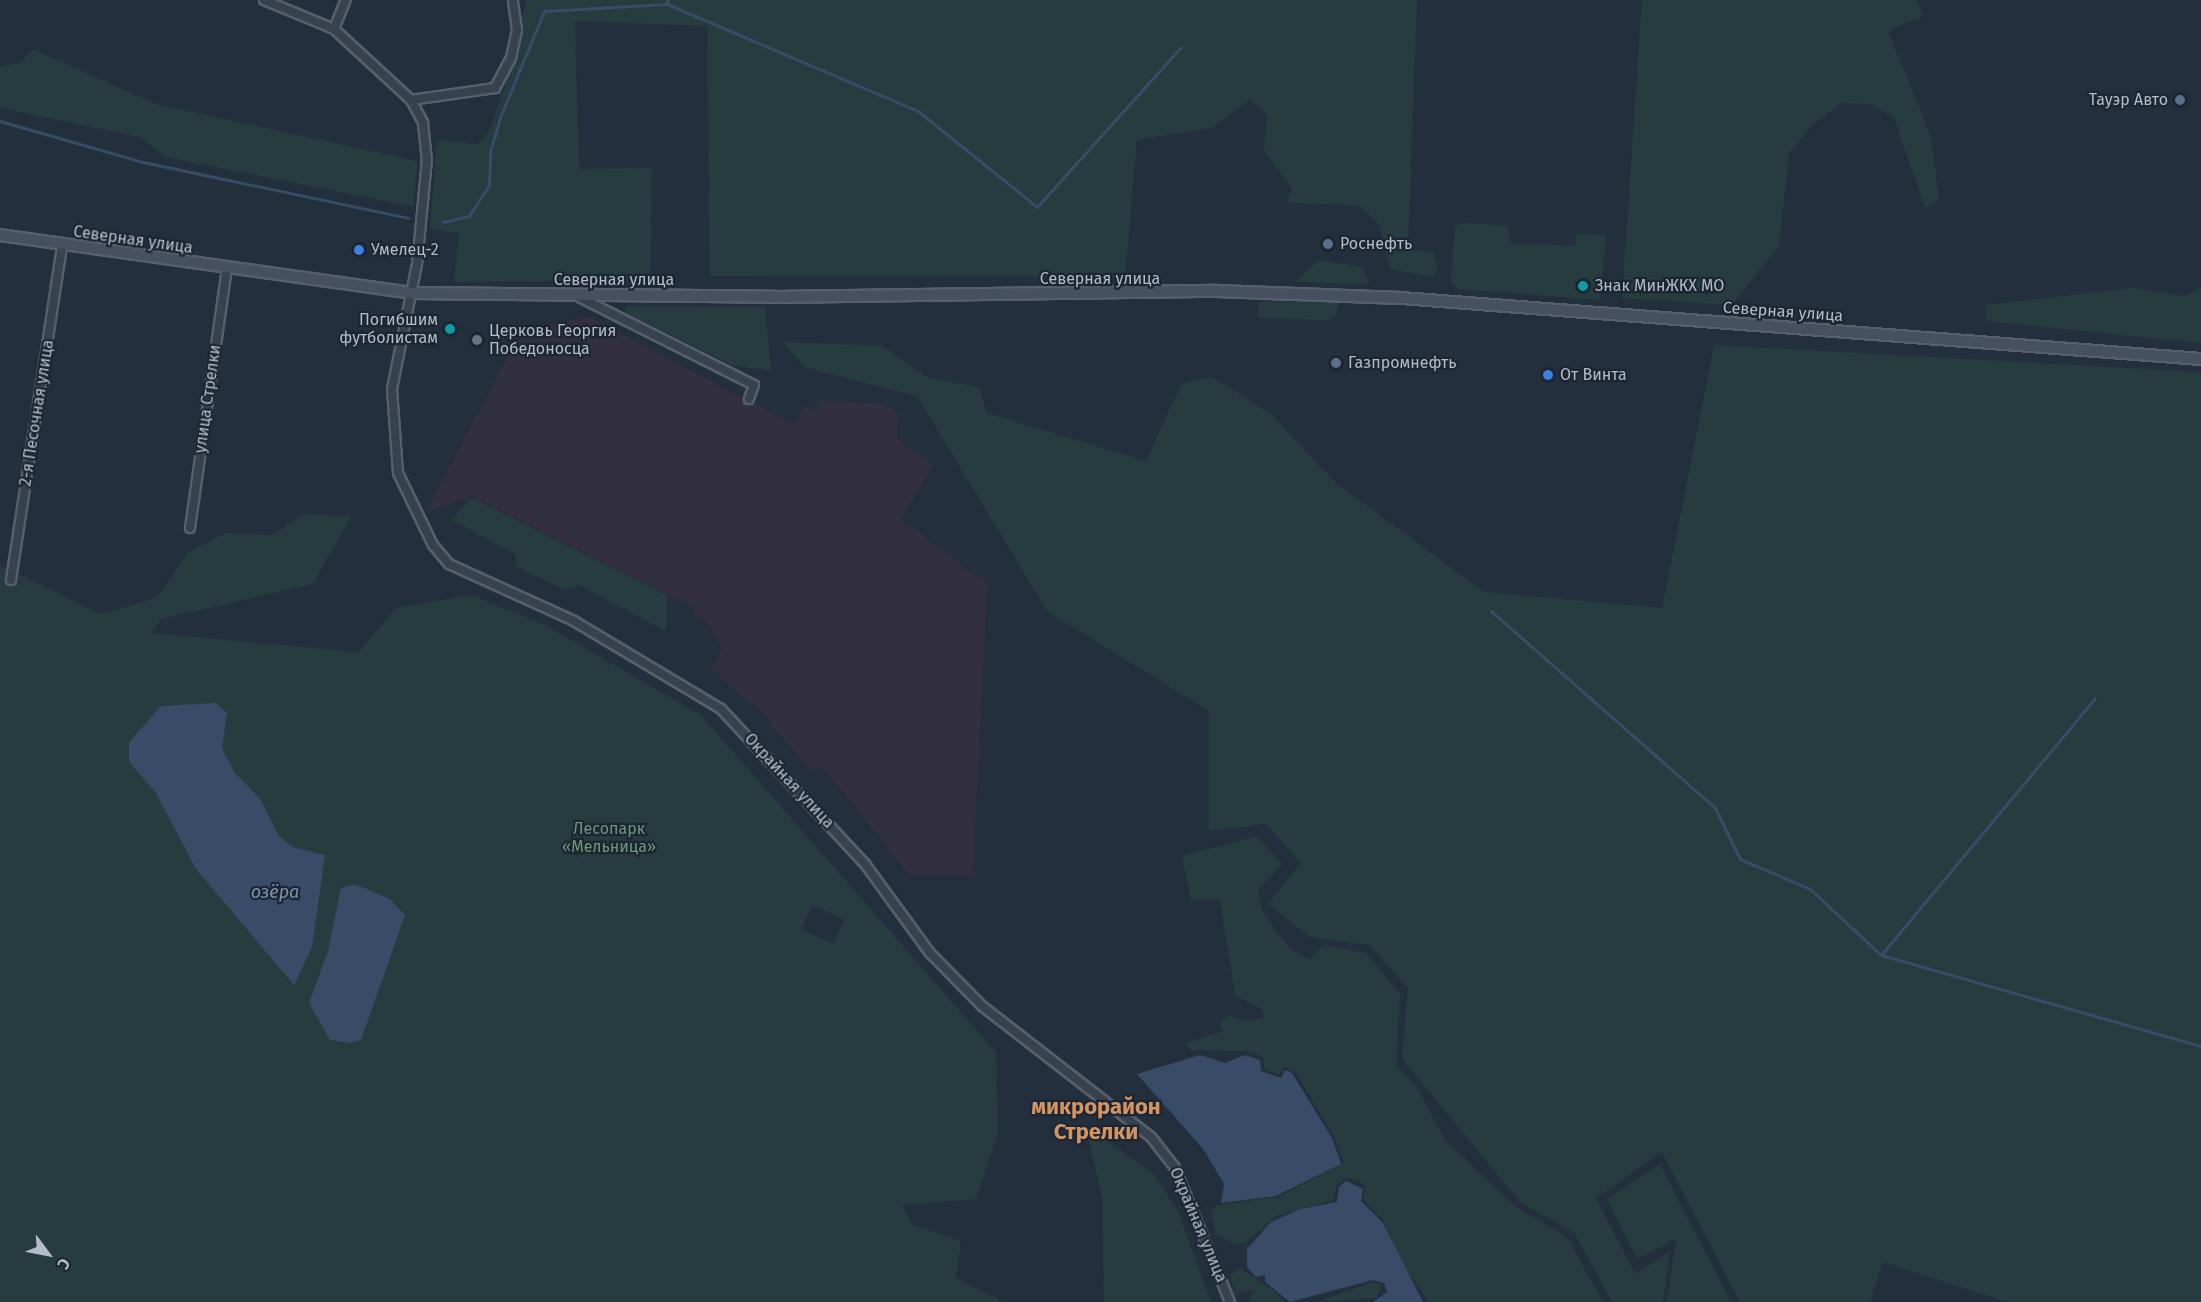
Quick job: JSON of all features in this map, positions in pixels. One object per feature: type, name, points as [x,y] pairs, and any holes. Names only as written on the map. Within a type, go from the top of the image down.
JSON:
[{"type":"main road","name":"Северная улица","points":[[0,235],[227,269],[412,293],[1217,291],[1401,298],[2201,358]]},
{"type":"street","points":[[264,0],[334,29],[411,100],[495,88],[511,58],[517,30],[513,0]]},
{"type":"street","points":[[334,29],[346,0]]},
{"type":"street","name":"Окрайная улица","points":[[411,100],[423,123],[427,159],[412,293],[392,389],[396,461],[421,527],[441,555],[475,578],[574,621],[721,709],[865,864],[930,953],[982,1006],[1151,1137],[1175,1168],[1230,1302]]},
{"type":"street","name":"2-я Песочная улица","points":[[11,580],[62,245]]},
{"type":"street","name":"улица Стрелки","points":[[190,528],[227,269]]},
{"type":"street","points":[[573,294],[754,385],[749,399]]},
{"type":"shaded area","points":[[588,316],[794,425],[805,406],[815,412],[821,401],[881,404],[898,412],[897,438],[933,466],[901,519],[987,585],[973,876],[911,876],[822,766],[811,772],[762,712],[711,669],[722,650],[708,623],[694,616],[694,607],[471,496],[426,512],[521,331]]},
{"type":"green space","points":[[526,0],[1417,0],[1408,250],[1434,252],[1437,270],[1433,277],[1390,269],[1379,224],[1360,206],[1287,202],[1292,188],[1264,150],[1267,115],[1251,99],[1212,128],[1137,140],[1125,277],[710,276],[707,26],[575,21],[579,169],[652,168],[650,280],[454,282],[459,233],[430,229],[437,140],[478,144],[488,133],[513,64]]},
{"type":"green space","points":[[1642,0],[1917,0],[1923,16],[1888,31],[1931,136],[1939,198],[1925,208],[1894,118],[1872,104],[1841,103],[1812,125],[1789,154],[1779,246],[1732,305],[1622,298]]},
{"type":"green space","points":[[33,49],[156,104],[417,161],[414,207],[166,157],[140,137],[0,108],[0,67],[21,62]]},
{"type":"green space","points":[[1464,223],[1508,226],[1510,243],[1575,246],[1577,234],[1606,235],[1600,300],[1458,289],[1451,283],[1455,226]]},
{"type":"green space","points":[[1318,260],[1362,267],[1370,284],[1295,282]]},
{"type":"green space","points":[[2133,288],[2184,296],[2201,288],[2201,343],[1986,321],[1985,305]]},
{"type":"green space","points":[[1259,301],[1339,303],[1335,317],[1328,320],[1258,318]]},
{"type":"green space","points":[[626,306],[765,307],[771,371],[732,365],[626,313]]},
{"type":"green space","points":[[783,342],[883,346],[928,378],[979,387],[987,413],[1146,461],[1181,384],[1212,377],[1270,413],[1336,483],[1484,592],[1662,608],[1714,345],[2201,372],[2201,1302],[2007,1302],[1883,1262],[1870,1302],[1740,1302],[1662,1152],[1596,1198],[1635,1274],[1670,1251],[1663,1302],[1612,1302],[1574,1232],[1521,1203],[1402,1059],[1408,988],[1369,945],[1310,937],[1268,904],[1301,863],[1266,824],[1209,831],[1209,711],[1047,611],[917,396],[804,367]]},
{"type":"green space","points":[[472,498],[667,595],[666,631],[578,585],[565,590],[516,567],[516,554],[451,520]]},
{"type":"green space","name":"Лесопарк «Мельница»","points":[[304,514],[351,516],[313,584],[161,619],[151,633],[358,652],[396,608],[471,595],[545,625],[701,715],[996,1052],[998,1134],[976,1199],[902,1205],[912,1224],[961,1241],[956,1278],[1004,1302],[0,1302],[0,565],[100,614],[157,598],[188,552],[225,533],[272,535]],"holes":[[[812,905],[844,920],[833,944],[801,929]]]},
{"type":"green space","points":[[1257,836],[1282,864],[1258,890],[1262,910],[1276,931],[1293,951],[1310,959],[1324,945],[1366,953],[1400,994],[1396,1065],[1417,1088],[1446,1141],[1517,1208],[1567,1237],[1603,1302],[1429,1302],[1402,1263],[1384,1222],[1363,1199],[1365,1187],[1358,1180],[1344,1178],[1336,1186],[1334,1200],[1276,1216],[1246,1242],[1236,1245],[1215,1234],[1211,1211],[1217,1205],[1278,1197],[1344,1163],[1334,1136],[1295,1072],[1284,1067],[1279,1075],[1265,1069],[1263,1057],[1246,1051],[1191,1050],[1186,1043],[1224,1031],[1219,1024],[1229,1015],[1247,1021],[1264,1018],[1262,1009],[1235,995],[1220,900],[1191,901],[1182,856]]},
{"type":"green space","points":[[1086,1126],[1153,1173],[1179,1213],[1211,1302],[1104,1302],[1102,1199]]},
{"type":"green space","points":[[1660,1164],[1731,1302],[1667,1302],[1676,1239],[1637,1259],[1607,1199]]},
{"type":"green space","points":[[1239,1268],[1273,1290],[1284,1302],[1249,1302],[1254,1289],[1235,1296],[1230,1275]]},
{"type":"green space","points":[[1372,1282],[1382,1285],[1377,1298],[1317,1302]]},
{"type":"water","name":"озёра","points":[[216,703],[227,713],[222,749],[235,773],[261,800],[279,836],[292,847],[325,855],[312,947],[294,985],[196,869],[156,793],[129,762],[129,742],[161,706]]},
{"type":"water","points":[[355,884],[390,899],[405,915],[361,1040],[350,1043],[330,1040],[309,1003],[328,951],[341,888]]},
{"type":"water","points":[[1200,1055],[1225,1063],[1245,1055],[1260,1060],[1261,1071],[1281,1078],[1285,1070],[1292,1073],[1332,1138],[1341,1164],[1276,1196],[1221,1203],[1224,1184],[1204,1150],[1137,1074]]},
{"type":"water","points":[[1346,1181],[1363,1189],[1361,1201],[1383,1223],[1423,1302],[1373,1302],[1387,1292],[1384,1283],[1373,1280],[1290,1302],[1265,1282],[1265,1275],[1256,1277],[1247,1267],[1247,1249],[1271,1222],[1300,1209],[1337,1202],[1339,1187]]},
{"type":"waterway","points":[[443,222],[469,216],[489,185],[490,151],[501,115],[544,11],[667,4],[667,0]]},
{"type":"waterway","points":[[667,4],[918,111],[1037,207],[1181,47]]},
{"type":"waterway","points":[[0,121],[143,162],[408,218]]},
{"type":"waterway","points":[[1491,611],[1715,808],[1740,859],[1810,889],[1881,955],[2095,698]]},
{"type":"waterway","points":[[1881,955],[2201,1046]]},
{"type":"place","name":"Тауэр Авто","points":[[2180,100]]},
{"type":"place","name":"Роснефть","points":[[1328,244]]},
{"type":"place","name":"Умелец-2","points":[[359,250]]},
{"type":"place","name":"Знак МинЖКХ МО","points":[[1583,286]]},
{"type":"place","name":"Погибшим футболистам","points":[[450,329]]},
{"type":"place","name":"Церковь Георгия Победоносца","points":[[477,340]]},
{"type":"place","name":"Газпромнефть","points":[[1336,363]]},
{"type":"place","name":"От Винта","points":[[1548,375]]},
{"type":"district","name":"микрорайон Стрелки","points":[[1096,1118]]}]
